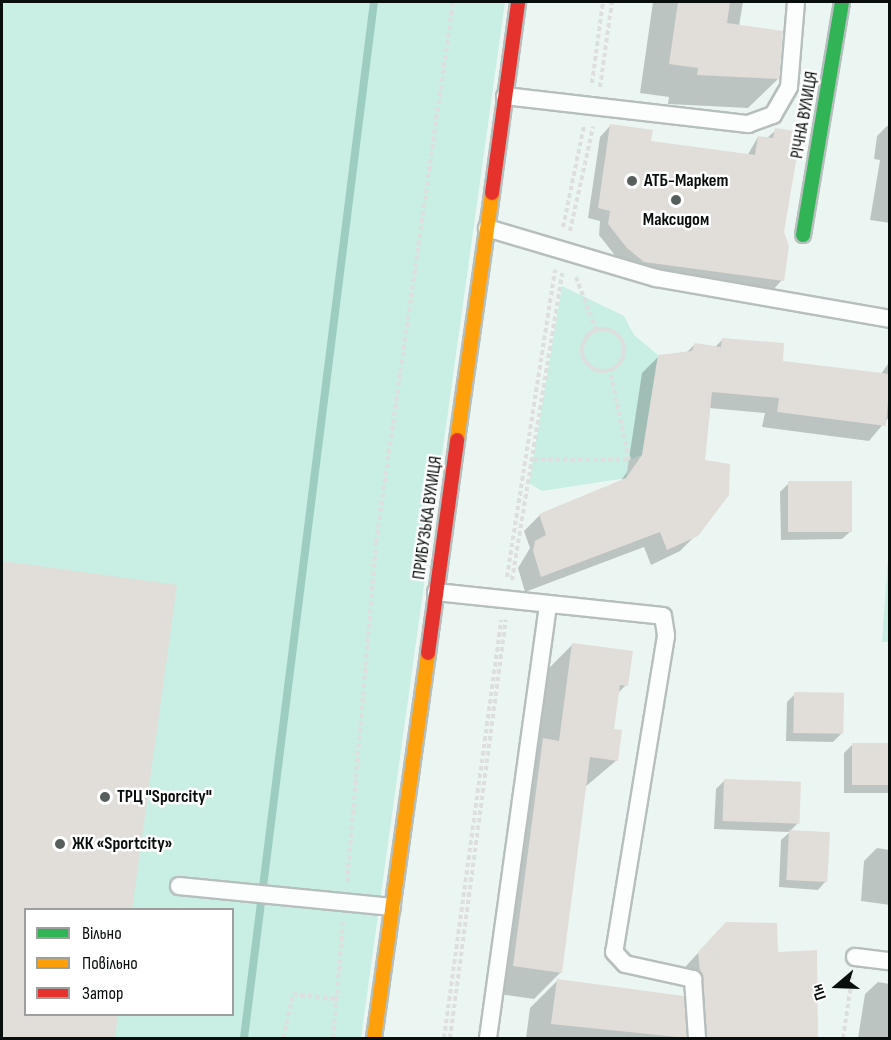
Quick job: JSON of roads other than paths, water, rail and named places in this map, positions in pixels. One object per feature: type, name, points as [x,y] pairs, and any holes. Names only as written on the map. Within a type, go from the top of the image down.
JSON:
[{"type":"street","name":"ПРИБУЗЬКА ВУЛИЦЯ","points":[[374,1038],[518,2]]},
{"type":"street","name":"РІЧНА ВУЛИЦЯ","points":[[803,236],[842,2]]},
{"type":"lane","points":[[505,96],[748,124],[772,115],[793,68],[796,2]]},
{"type":"lane","points":[[487,228],[656,278],[890,318]]},
{"type":"lane","points":[[436,592],[663,616],[666,636],[614,952],[625,964],[693,980],[697,1038]]},
{"type":"lane","points":[[488,1038],[548,605]]},
{"type":"lane","points":[[179,886],[392,908]]},
{"type":"lane","points":[[855,957],[890,961]]},
{"type":"waterway","points":[[244,1038],[374,2]]},
{"type":"place","name":"АТБ-Маркет","points":[[632,181]]},
{"type":"place","name":"Максидом","points":[[676,200]]},
{"type":"place","name":"ТРЦ \"Sporcity\"","points":[[105,797]]},
{"type":"place","name":"ЖК «Sportcity»","points":[[60,844]]}]
